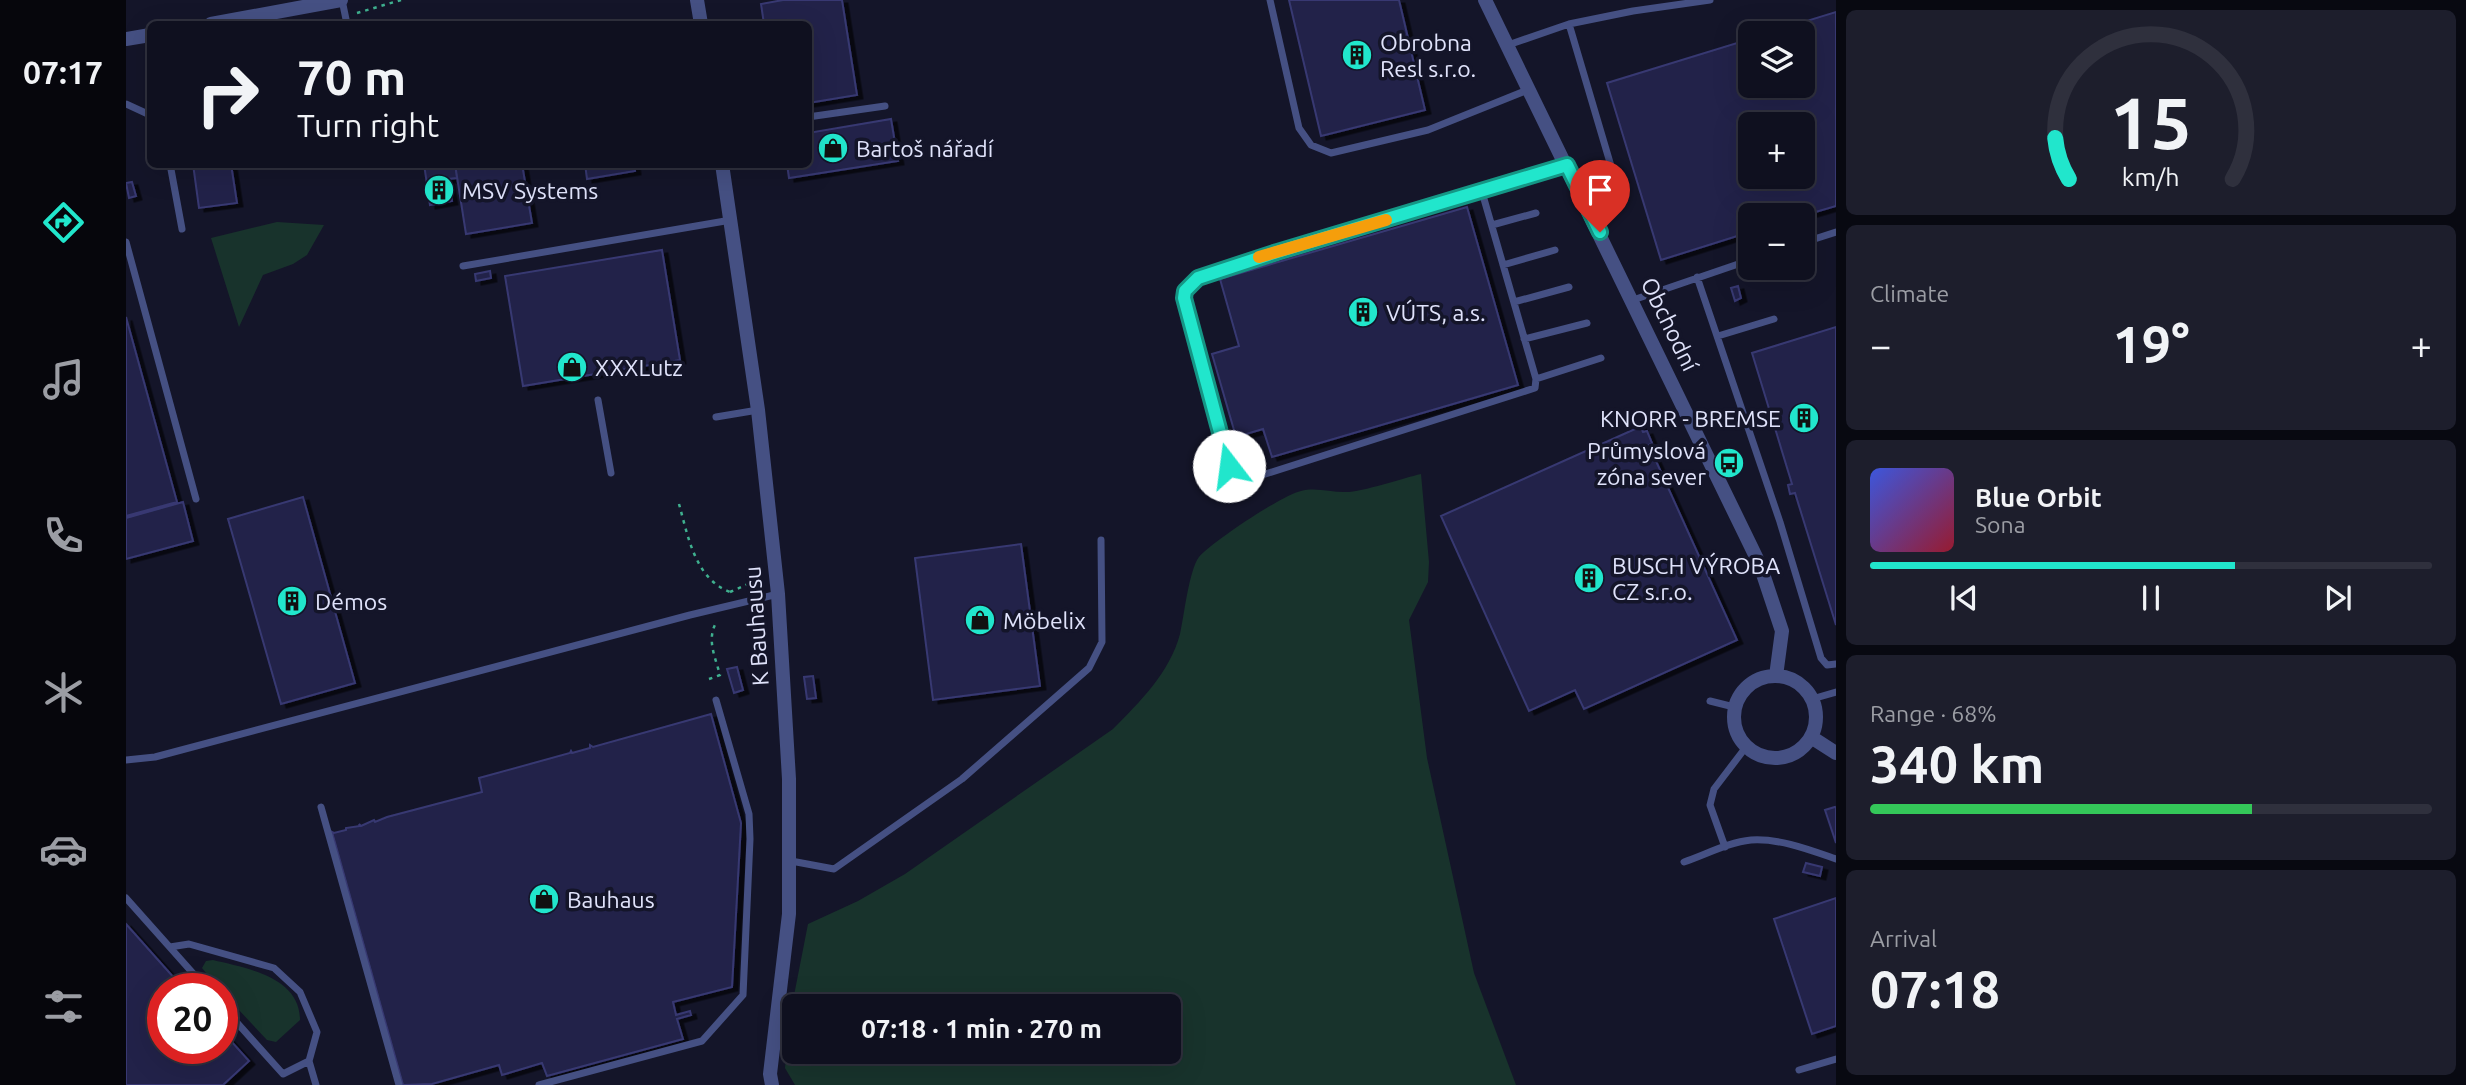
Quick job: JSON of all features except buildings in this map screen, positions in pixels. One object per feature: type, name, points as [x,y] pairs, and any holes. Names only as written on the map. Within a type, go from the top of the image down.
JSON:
[{"type":"street","points":[[698,0],[701,21]]},
{"type":"street","name":"Obchodní","points":[[1485,0],[1760,565],[1782,631],[1776,676]]},
{"type":"street","points":[[227,21],[336,1]]},
{"type":"street","points":[[126,39],[147,36]]},
{"type":"street","name":"K Bauhausu","points":[[723,168],[758,410],[778,594],[789,779],[789,914],[770,1074],[772,1085]]},
{"type":"street","points":[[1776,676],[1791,679],[1804,687],[1812,699],[1816,718],[1811,737],[1802,749],[1788,757],[1773,759],[1759,756],[1737,736],[1733,722],[1734,707],[1743,691],[1758,679],[1776,676]]},
{"type":"street","points":[[1811,737],[1836,753]]},
{"type":"lane","points":[[1270,0],[1299,128],[1311,145],[1331,153],[1428,130],[1530,89]]},
{"type":"lane","points":[[1508,45],[1569,24],[1710,0]]},
{"type":"lane","points":[[336,1],[346,21]]},
{"type":"lane","points":[[1569,24],[1619,193]]},
{"type":"lane","points":[[126,104],[147,114]]},
{"type":"lane","points":[[812,116],[885,106]]},
{"type":"lane","points":[[1482,191],[1536,379],[1534,390],[1253,478],[1242,477],[1229,466],[1184,298],[1185,291],[1192,282],[1277,252],[1567,165]]},
{"type":"lane","points":[[171,168],[182,229]]},
{"type":"lane","points":[[1492,225],[1536,214]]},
{"type":"lane","points":[[463,266],[732,220]]},
{"type":"lane","points":[[1815,239],[1836,232]]},
{"type":"lane","points":[[126,242],[196,499]]},
{"type":"lane","points":[[1503,265],[1555,250]]},
{"type":"lane","points":[[1633,300],[1738,264]]},
{"type":"lane","points":[[1698,277],[1780,522],[1822,661],[1827,665],[1836,664]]},
{"type":"lane","points":[[1514,302],[1569,287]]},
{"type":"lane","points":[[1718,336],[1774,319]]},
{"type":"lane","points":[[1524,339],[1587,323]]},
{"type":"lane","points":[[1536,379],[1601,358]]},
{"type":"lane","points":[[598,400],[611,473]]},
{"type":"lane","points":[[716,417],[758,410]]},
{"type":"lane","points":[[791,861],[834,869],[962,779],[1088,668],[1102,642],[1101,540]]},
{"type":"lane","points":[[126,760],[155,757],[731,604],[778,594]]},
{"type":"lane","points":[[1812,699],[1836,691]]},
{"type":"lane","points":[[539,1085],[702,1041],[743,995],[749,814],[716,700]]},
{"type":"lane","points":[[1710,701],[1734,707]]},
{"type":"lane","points":[[1725,847],[1710,805],[1714,789],[1746,747]]},
{"type":"lane","points":[[321,807],[399,1085]]},
{"type":"lane","points":[[1684,862],[1749,840],[1767,840],[1836,859]]},
{"type":"lane","points":[[126,898],[193,973]]},
{"type":"lane","points":[[170,947],[189,944],[274,968],[300,992],[317,1032],[309,1061],[316,1085]]},
{"type":"lane","points":[[238,1024],[283,1074],[309,1061]]},
{"type":"lane","points":[[1799,1070],[1836,1059]]},
{"type":"path","points":[[679,504],[694,558],[720,589],[730,592],[740,589],[748,584],[760,568]]},
{"type":"path","points":[[709,679],[720,675],[710,634],[721,617],[732,612],[731,604]]},
{"type":"green space","points":[[277,222],[324,225],[307,255],[293,264],[263,275],[239,327],[211,238]]},
{"type":"green space","points":[[1421,474],[1429,562],[1428,582],[1409,620],[1427,758],[1474,973],[1516,1085],[795,1085],[785,1064],[1181,1064],[1181,994],[794,994],[808,924],[858,901],[905,874],[1113,729],[1162,674],[1180,634],[1195,563],[1218,541],[1292,494],[1312,489],[1351,492]]},
{"type":"green space","points":[[213,960],[255,971],[281,984],[291,993],[298,1005],[300,1020],[276,1042],[267,1040],[238,1009],[238,973],[206,973],[202,968],[206,961]]},
{"type":"slow traffic","points":[[1259,257],[1386,220]]},
{"type":"place","name":"Obrobna Resl s.r.o.","points":[[1357,55]]},
{"type":"place","name":"Bartoš nářadí","points":[[833,148]]},
{"type":"place","name":"MSV Systems","points":[[439,190]]},
{"type":"place","name":"VÚTS, a.s.","points":[[1363,312]]},
{"type":"place","name":"XXXLutz","points":[[572,367]]},
{"type":"place","name":"KNORR - BREMSE","points":[[1804,418]]},
{"type":"place","name":"Průmyslová zóna sever","points":[[1729,463]]},
{"type":"place","name":"BUSCH VÝROBA CZ s.r.o.","points":[[1589,578]]},
{"type":"place","name":"Démos","points":[[292,601]]},
{"type":"place","name":"Möbelix","points":[[980,620]]},
{"type":"place","name":"Bauhaus","points":[[544,899]]},
{"type":"route","points":[[1229,466],[1184,298],[1185,291],[1198,278],[1567,165],[1600,232]]}]
